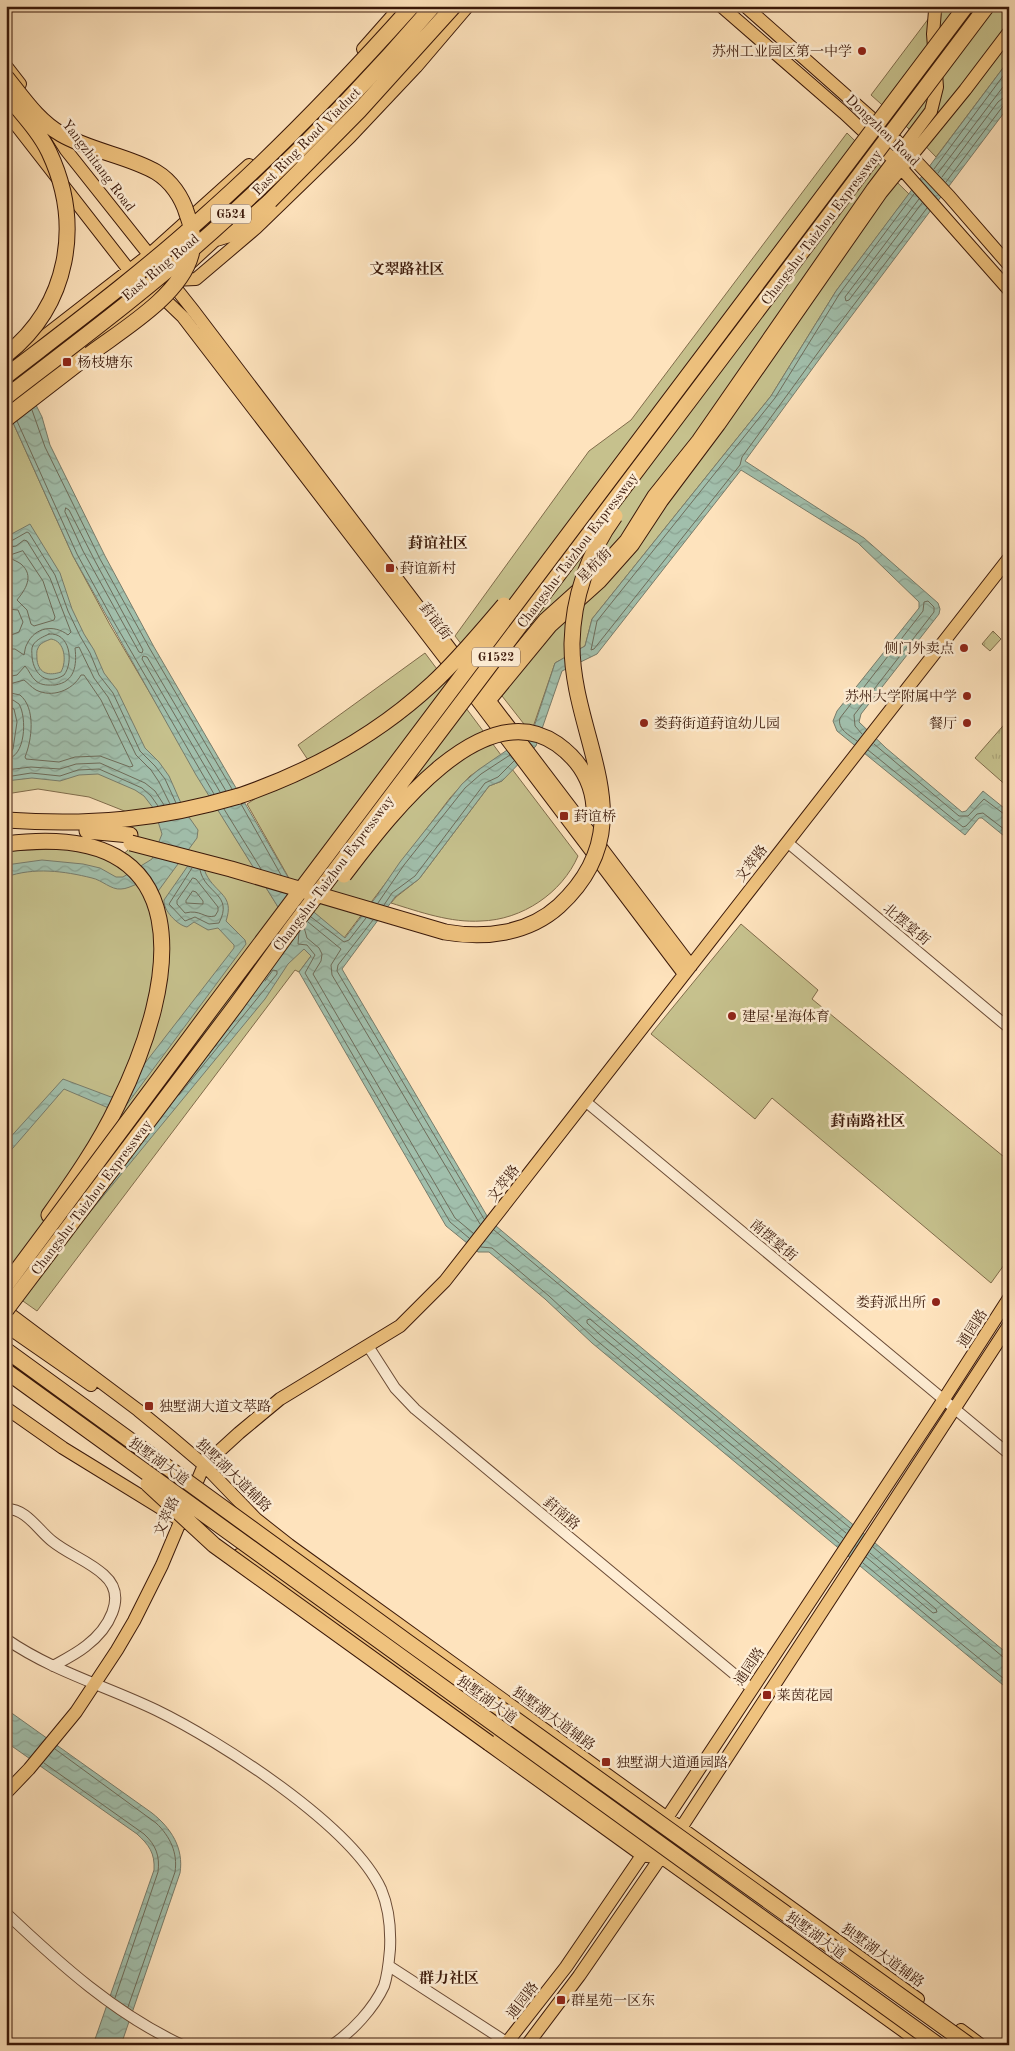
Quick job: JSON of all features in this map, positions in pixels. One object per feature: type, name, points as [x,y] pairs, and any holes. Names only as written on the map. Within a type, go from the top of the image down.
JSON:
[{"type":"highway","name":"East Ring Road Viaduct","points":[[6,376],[120,287],[228,195],[313,114],[412,6]]},
{"type":"highway","name":"Changshu-Taizhou Expressway","points":[[6,1285],[218,1000],[966,6]]},
{"type":"highway","name":"Changshu-Taizhou Expressway","points":[[8,1316],[291,928],[987,6]]},
{"type":"highway","name":"East Ring Road Viaduct","points":[[6,397],[132,300],[252,195],[305,146],[444,7]]},
{"type":"highway","points":[[218,238],[234,232],[270,201],[360,111],[444,7]]},
{"type":"highway","points":[[6,77],[34,112],[61,134],[82,144],[146,167],[162,176],[176,192],[186,210],[192,231],[193,243],[188,264],[179,279],[159,301],[6,418]]},
{"type":"highway","points":[[6,94],[48,151],[62,192],[67,226],[65,260],[53,298],[12,356]]},
{"type":"highway","points":[[6,844],[91,837],[130,839],[455,934],[486,935],[506,933],[542,918],[556,908],[575,890],[589,870],[596,855],[602,831],[603,801],[600,781],[581,708],[573,660],[579,591],[590,560],[605,529],[750,331],[815,235]]},
{"type":"highway","points":[[6,820],[76,824],[126,820],[189,810],[269,786],[330,757],[375,729],[415,698],[447,668],[599,494]]},
{"type":"highway","points":[[29,822],[67,830],[130,839],[234,862],[326,890],[335,893],[353,899],[436,923],[456,927],[495,928],[521,921],[546,907],[565,890],[581,867],[592,840],[594,810],[590,785],[582,768],[571,755],[552,741],[528,733],[508,732],[493,735],[476,741],[458,752],[396,812],[344,875],[333,890],[327,897],[310,920],[236,1005]]},
{"type":"highway","points":[[6,1272],[70,1186],[110,1121],[137,1062],[158,993],[162,949],[161,926],[156,907],[148,889],[138,876],[113,854],[92,846],[32,841]]},
{"type":"highway","points":[[6,1340],[139,1436],[222,1507]]},
{"type":"highway","name":"独墅湖大道","points":[[6,1350],[968,2043]]},
{"type":"highway","name":"独墅湖大道","points":[[6,1371],[938,2045]]},
{"type":"highway","points":[[98,1436],[214,1545],[495,1742],[516,1763],[646,1850],[666,1850]]},
{"type":"highway","points":[[516,1763],[539,1768]]},
{"type":"main road","name":"East Ring Road","points":[[6,366],[12,356],[149,255],[271,145],[332,82],[401,6]]},
{"type":"main road","points":[[170,280],[196,279],[256,228],[350,137],[416,67],[468,6]]},
{"type":"main road","name":"Dongzhen Road","points":[[721,6],[844,113],[898,163],[1009,290]]},
{"type":"main road","name":"Dongzhen Road","points":[[745,6],[855,102],[907,152],[949,196],[1009,265]]},
{"type":"main road","points":[[907,152],[931,111],[937,87],[933,34],[935,11],[938,6]]},
{"type":"main road","name":"East Ring Road","points":[[6,408],[157,292],[312,152],[400,60],[444,7]]},
{"type":"main road","points":[[444,7],[445,15],[454,23]]},
{"type":"main road","points":[[907,152],[960,96],[1009,32]]},
{"type":"main road","name":"Yangzhitang Road","points":[[6,66],[42,111],[66,150],[170,280]]},
{"type":"main road","points":[[6,112],[78,202],[92,225],[129,270],[157,292]]},
{"type":"main road","points":[[24,136],[29,152],[72,213],[92,225]]},
{"type":"main road","name":"星杭街","points":[[485,699],[544,620],[560,603],[594,575],[626,540],[654,496],[698,440],[907,152]]},
{"type":"main road","name":"葑谊街","points":[[170,280],[688,970]]},
{"type":"main road","name":"葑谊街","points":[[157,292],[184,317],[485,699]]},
{"type":"main road","name":"文萃路","points":[[6,1794],[56,1737],[96,1684],[134,1621],[181,1522],[204,1465],[238,1433],[280,1399],[317,1375],[391,1333],[409,1318],[445,1281],[1009,558]]},
{"type":"main road","name":"通园路","points":[[508,2044],[566,1967],[646,1850],[1009,1298]]},
{"type":"main road","name":"独墅湖大道辅路","points":[[8,1316],[136,1415],[171,1437],[204,1465],[256,1519],[297,1551],[981,2045]]},
{"type":"main road","name":"通园路","points":[[527,2045],[579,1976],[666,1850],[1009,1325]]},
{"type":"main road","points":[[6,1398],[110,1478]]},
{"type":"main road","points":[[6,1408],[110,1478],[252,1563],[495,1742],[539,1768],[646,1850]]},
{"type":"main road","points":[[181,1522],[220,1510],[238,1511],[256,1519]]},
{"type":"main road","points":[[495,1742],[529,1743],[656,1834],[666,1850],[923,2045]]},
{"type":"street","name":"北摆宴街","points":[[787,842],[1009,1028]]},
{"type":"street","name":"南摆宴街","points":[[585,1101],[1009,1454]]},
{"type":"street","name":"葑南路","points":[[368,1346],[395,1388],[415,1409],[752,1688]]},
{"type":"street","points":[[6,1509],[20,1512],[52,1541],[102,1573],[111,1584],[114,1592],[115,1607],[100,1632],[85,1647],[53,1666]]},
{"type":"street","points":[[6,1639],[53,1666],[157,1710],[221,1747],[280,1787],[337,1835],[367,1866],[380,1888],[388,1912],[390,1938],[389,1966],[384,1986],[376,1999],[354,2026],[332,2045]]},
{"type":"street","points":[[6,1913],[76,1977],[134,2019],[182,2045]]},
{"type":"street","points":[[389,1966],[508,2044]]},
{"type":"green space","points":[[938,6],[1009,6],[1009,60],[936,157],[908,128],[871,95]]},
{"type":"green space","points":[[847,133],[909,194],[836,291],[771,396],[592,619],[585,646],[555,663],[531,733],[455,636],[589,451],[631,420]]},
{"type":"green space","points":[[6,407],[73,556],[110,625],[230,829],[296,936],[311,956],[299,972],[295,970],[37,1311],[6,1289],[6,851],[80,848],[113,863],[128,850],[132,814],[89,797],[38,789],[6,794]]},
{"type":"green space","points":[[993,631],[1001,639],[990,651],[982,644]]},
{"type":"green space","points":[[425,653],[501,755],[470,776],[450,798],[344,938],[303,903],[247,804],[310,763],[298,745]]},
{"type":"green space","points":[[1009,719],[1009,788],[975,758]]},
{"type":"green space","points":[[512,769],[578,856],[562,882],[551,893],[525,910],[511,916],[481,921],[447,919],[391,903],[419,879],[489,786],[502,781]]},
{"type":"green space","points":[[741,924],[818,990],[812,999],[1009,1161],[1009,1258],[991,1283],[772,1098],[755,1119],[651,1034]]},
{"type":"water","points":[[1009,60],[1009,106],[745,461],[864,538],[938,603],[939,614],[861,714],[859,722],[886,748],[962,812],[966,811],[983,791],[1009,812],[1009,840],[982,818],[979,818],[965,835],[837,731],[833,721],[837,711],[919,608],[919,602],[858,543],[741,470],[597,654],[562,671],[536,746],[502,781],[489,786],[419,879],[395,897],[342,969],[490,1221],[1009,1655],[1009,1690],[592,1343],[545,1299],[489,1252],[478,1252],[446,1226],[299,972],[311,956],[304,949],[288,964],[265,999],[77,1228],[6,1311],[6,1274],[296,936],[196,775],[73,556],[6,407],[6,345],[42,417],[50,445],[105,556],[154,647],[303,903],[345,938],[400,862],[462,784],[478,770],[532,733],[555,663],[585,646],[592,619],[771,396],[836,291]]},
{"type":"water","points":[[30,524],[60,573],[72,609],[84,634],[94,650],[104,673],[117,690],[145,748],[159,762],[169,776],[184,810],[198,830],[197,838],[156,894],[137,884],[125,889],[117,889],[96,879],[60,872],[27,872],[6,877],[6,865],[42,860],[83,864],[100,868],[116,877],[123,877],[152,859],[162,834],[154,809],[144,796],[135,790],[98,774],[79,775],[60,781],[32,778],[6,781],[6,757],[12,722],[10,711],[6,711],[6,667],[12,664],[11,659],[6,660],[6,626],[12,623],[11,619],[6,620],[6,583],[10,581],[6,577],[6,537]],"holes":[[[51,639],[56,641],[64,652],[63,668],[61,672],[45,673],[38,665],[37,649],[45,641]]]},
{"type":"water","points":[[194,857],[202,858],[210,881],[226,900],[228,912],[226,921],[245,940],[246,944],[122,1111],[118,1112],[64,1089],[6,1156],[6,1142],[63,1079],[111,1097],[125,1089],[234,948],[234,945],[218,928],[208,930],[194,922],[187,927],[183,926],[171,916],[164,904],[164,900]]},
{"type":"water","points":[[6,1709],[152,1813],[165,1825],[178,1847],[181,1864],[180,1873],[121,2045],[93,2045],[154,1870],[152,1854],[145,1842],[137,1834],[6,1742]]},
{"type":"place","name":"苏州工业园区第一中学","points":[[862,51]]},
{"type":"place","name":"杨枝塘东","points":[[67,362]]},
{"type":"place","name":"葑谊新村","points":[[390,568]]},
{"type":"place","name":"侧门外卖点","points":[[964,648]]},
{"type":"place","name":"苏州大学附属中学","points":[[967,696]]},
{"type":"place","name":"娄葑街道葑谊幼儿园","points":[[644,723]]},
{"type":"place","name":"餐厅","points":[[967,723]]},
{"type":"place","name":"葑谊桥","points":[[564,816]]},
{"type":"place","name":"建屋·星海体育","points":[[732,1016]]},
{"type":"place","name":"娄葑派出所","points":[[936,1302]]},
{"type":"place","name":"独墅湖大道文萃路","points":[[149,1406]]},
{"type":"place","name":"莱茵花园","points":[[767,1695]]},
{"type":"place","name":"独墅湖大道通园路","points":[[606,1762]]},
{"type":"place","name":"群星苑一区东","points":[[561,2000]]},
{"type":"district","name":"文翠路社区","points":[[407,269]]},
{"type":"district","name":"葑谊社区","points":[[438,543]]},
{"type":"district","name":"葑南路社区","points":[[868,1121]]},
{"type":"district","name":"群力社区","points":[[449,1978]]}]
